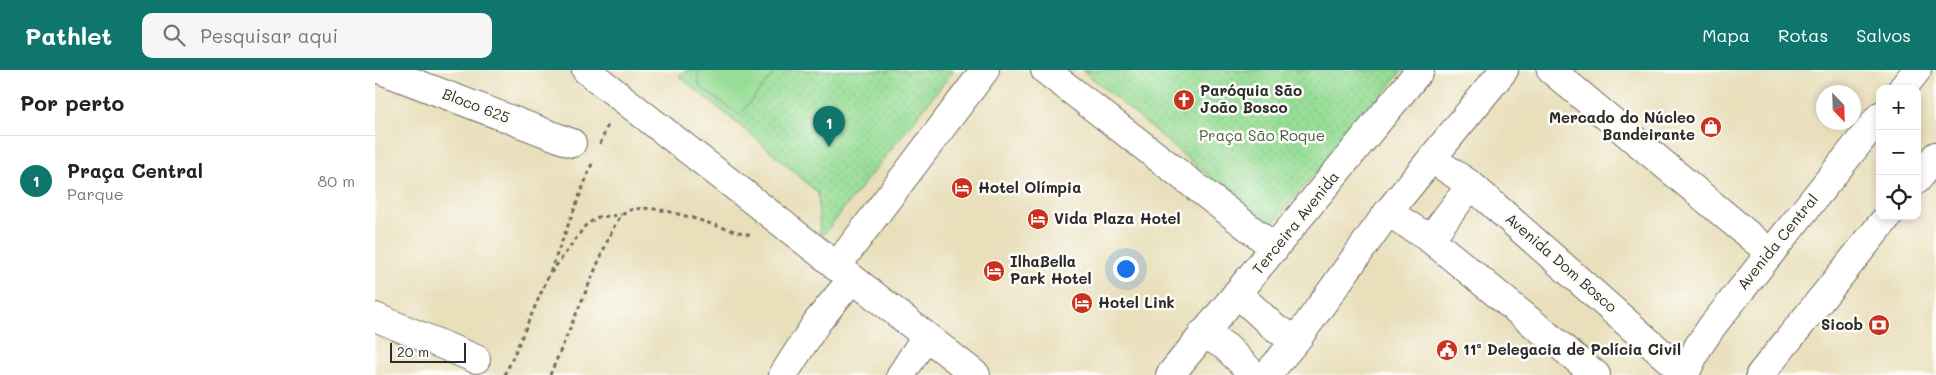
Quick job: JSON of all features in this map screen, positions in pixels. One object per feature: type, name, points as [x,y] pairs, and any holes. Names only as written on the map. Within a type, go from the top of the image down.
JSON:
[{"type":"street","name":"Bloco 625","points":[[381,70],[572,142]]},
{"type":"street","points":[[586,70],[976,375]]},
{"type":"street","points":[[783,375],[817,322],[844,273],[985,70]]},
{"type":"street","points":[[1045,70],[1275,248]]},
{"type":"street","name":"Terceira Avenida","points":[[1170,375],[1421,70]]},
{"type":"street","points":[[1267,375],[1297,339],[1388,212],[1504,70]]},
{"type":"street","points":[[1551,70],[1769,252]]},
{"type":"street","points":[[1905,85],[1917,70]]},
{"type":"street","name":"Avenida Central","points":[[1686,374],[1698,347],[1713,325],[1769,252],[1876,121]]},
{"type":"street","points":[[1921,175],[1936,156]]},
{"type":"street","name":"Avenida Dom Bosco","points":[[1432,159],[1471,185],[1686,374]]},
{"type":"street","points":[[1430,239],[1471,185]]},
{"type":"street","points":[[1388,212],[1430,239],[1596,375]]},
{"type":"street","points":[[1760,375],[1885,220]]},
{"type":"street","points":[[1237,293],[1276,329],[1297,339]]},
{"type":"street","points":[[375,317],[476,358]]},
{"type":"street","points":[[1203,334],[1226,347],[1254,375]]},
{"type":"street","points":[[901,375],[926,336]]},
{"type":"path","points":[[597,150],[619,96]]},
{"type":"path","points":[[505,375],[594,159]]},
{"type":"path","points":[[547,277],[585,226],[598,217],[621,215],[636,209],[672,212],[735,233],[755,235],[769,229],[777,220]]},
{"type":"path","points":[[550,375],[613,228],[621,215]]},
{"type":"green space","points":[[685,70],[954,70],[820,239],[818,193],[754,137],[679,76]]},
{"type":"green space","points":[[697,70],[776,70],[740,115],[700,87]]},
{"type":"green space","name":"Praça São Roque","points":[[1082,70],[1403,70],[1270,227]]},
{"type":"place","name":"Paróquia São João Bosco","points":[[1184,100]]},
{"type":"place","name":"Mercado do Núcleo Bandeirante","points":[[1711,127]]},
{"type":"place","name":"Praça Central","points":[[829,147]]},
{"type":"place","name":"Hotel Olímpia","points":[[962,188]]},
{"type":"place","name":"Vida Plaza Hotel","points":[[1038,219]]},
{"type":"place","name":"IlhaBella Park Hotel","points":[[994,271]]},
{"type":"place","name":"Hotel Link","points":[[1082,303]]},
{"type":"place","name":"Sicob","points":[[1879,325]]},
{"type":"place","name":"11ª Delegacia de Polícia Civil","points":[[1447,350]]}]
